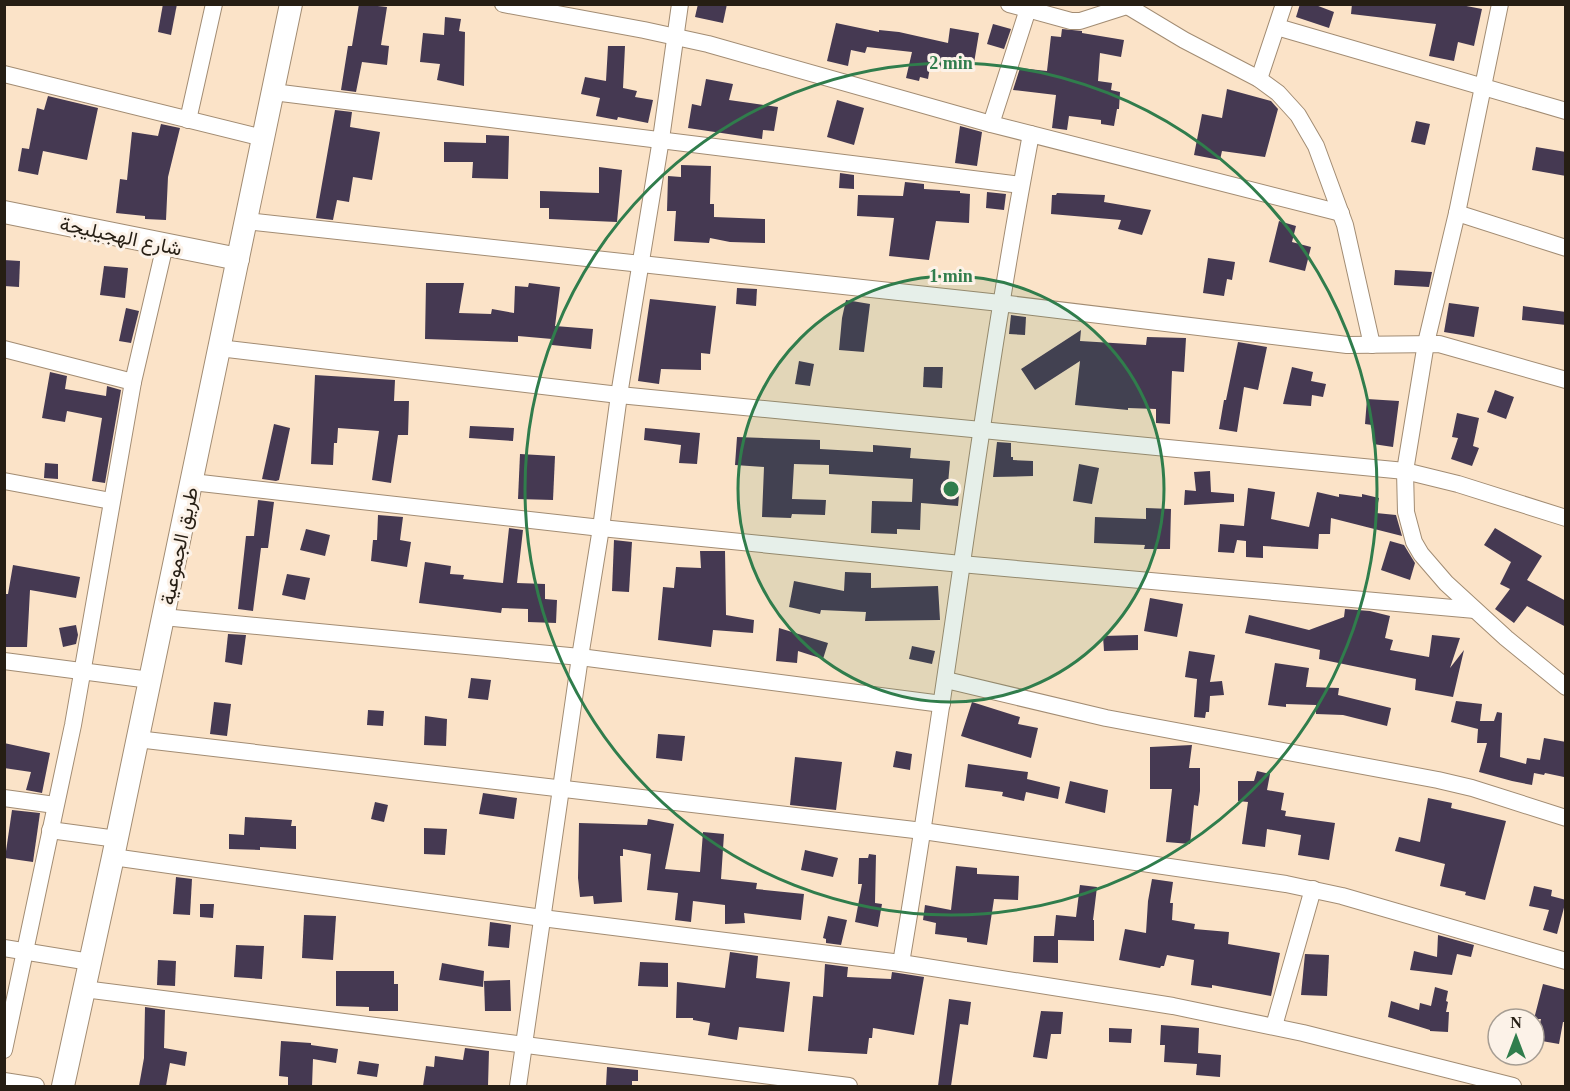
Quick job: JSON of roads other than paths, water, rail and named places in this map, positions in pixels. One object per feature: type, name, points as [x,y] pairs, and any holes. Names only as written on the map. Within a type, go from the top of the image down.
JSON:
[{"type":"main road","name":"طريق الجموعية","points":[[63,1086],[164,617],[291,4]]},
{"type":"main road","name":"شارع الهجيليجة","points":[[4,212],[238,259]]},
{"type":"street","points":[[188,120],[214,4]]},
{"type":"street","points":[[503,4],[675,37],[992,124],[1341,213]]},
{"type":"street","points":[[518,1086],[619,395],[661,139],[680,4]]},
{"type":"street","points":[[1009,4],[1063,20],[1080,21],[1125,5],[1184,40],[1259,79],[1278,93],[1309,131],[1341,213],[1372,345]]},
{"type":"street","points":[[1259,79],[1284,4]]},
{"type":"street","points":[[1500,4],[1457,213],[1426,343],[1405,471],[1406,512],[1414,542],[1421,554],[1446,583],[1543,670],[1566,687]]},
{"type":"street","points":[[992,124],[1028,9]]},
{"type":"street","points":[[1277,27],[1566,111]]},
{"type":"street","points":[[4,74],[263,138]]},
{"type":"street","points":[[273,93],[1021,185]]},
{"type":"street","points":[[901,963],[946,680],[1000,303],[1031,134]]},
{"type":"street","points":[[1457,213],[1566,248]]},
{"type":"street","points":[[246,221],[1000,303],[1347,345],[1426,343],[1451,346],[1566,380]]},
{"type":"street","points":[[4,1050],[83,672],[111,501],[134,382],[165,245]]},
{"type":"street","points":[[219,348],[619,395],[1405,471],[1458,484],[1566,518]]},
{"type":"street","points":[[4,349],[134,382]]},
{"type":"street","points":[[4,480],[111,501]]},
{"type":"street","points":[[192,482],[601,528],[961,564],[1475,610]]},
{"type":"street","points":[[164,617],[580,657],[942,704]]},
{"type":"street","points":[[4,661],[150,680]]},
{"type":"street","points":[[946,680],[1106,718],[1438,780],[1472,788],[1566,818]]},
{"type":"street","points":[[137,739],[923,831],[1313,889],[1566,961]]},
{"type":"street","points":[[4,798],[55,805]]},
{"type":"street","points":[[50,830],[115,848],[542,918],[901,963],[1173,1006],[1274,1026],[1513,1086]]},
{"type":"street","points":[[1274,1026],[1313,889]]},
{"type":"street","points":[[4,948],[90,962]]},
{"type":"street","points":[[84,989],[525,1044],[738,1080],[849,1086]]},
{"type":"street","points":[[4,1081],[36,1086]]}]
